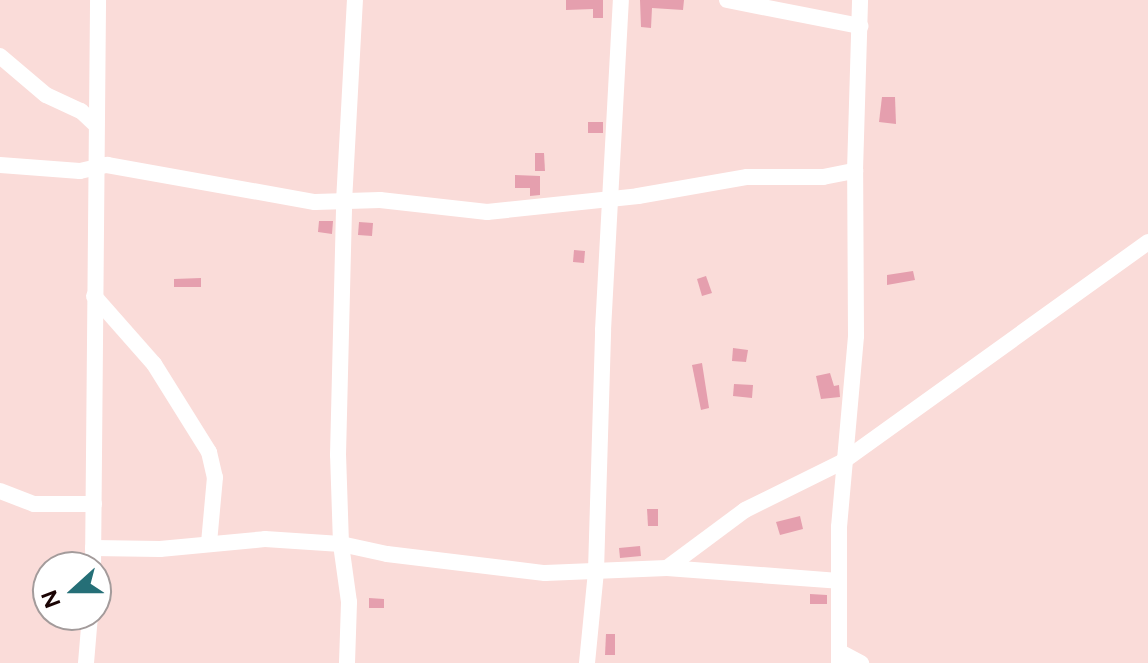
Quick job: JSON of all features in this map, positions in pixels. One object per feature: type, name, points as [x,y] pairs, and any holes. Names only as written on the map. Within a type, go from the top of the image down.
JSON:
[{"type":"street","points":[[98,0],[94,166],[93,548],[160,549],[265,539],[341,544],[387,554],[545,573],[667,568],[839,581]]},
{"type":"street","points":[[347,663],[349,602],[341,544],[338,455],[344,202],[355,0]]},
{"type":"street","points":[[587,663],[596,571],[609,197],[621,0]]},
{"type":"street","points":[[727,0],[860,26]]},
{"type":"street","points":[[860,0],[855,171],[856,336],[850,419],[842,462],[839,658],[861,663]]},
{"type":"street","points":[[0,56],[46,95],[81,111],[96,125]]},
{"type":"street","points":[[0,165],[80,171],[107,165],[315,202],[380,200],[500,212],[677,191],[747,177],[823,177],[855,171]]},
{"type":"street","points":[[667,568],[736,516],[842,462],[1148,242]]},
{"type":"street","points":[[94,296],[154,364],[209,452],[215,477],[209,543]]},
{"type":"street","points":[[0,491],[34,504],[94,504]]},
{"type":"street","points":[[86,663],[89,631]]},
{"type":"building","points":[[566,0],[603,0],[603,18],[593,18],[593,9],[566,10]]},
{"type":"building","points":[[640,0],[684,0],[683,10],[652,8],[651,28],[641,27]]},
{"type":"building","points":[[882,97],[895,97],[896,124],[879,122]]},
{"type":"building","points":[[588,122],[603,122],[603,133],[588,133]]},
{"type":"building","points":[[535,153],[544,153],[545,171],[535,171]]},
{"type":"building","points":[[515,175],[540,176],[540,195],[530,196],[530,188],[515,188]]},
{"type":"building","points":[[319,221],[333,221],[332,234],[318,232]]},
{"type":"building","points":[[359,222],[373,223],[372,236],[358,235]]},
{"type":"building","points":[[574,250],[585,251],[584,263],[573,262]]},
{"type":"building","points":[[913,271],[915,280],[887,285],[887,275]]},
{"type":"building","points":[[706,276],[712,293],[702,296],[697,279]]},
{"type":"building","points":[[201,278],[201,287],[174,287],[174,279]]},
{"type":"building","points":[[733,348],[748,350],[746,362],[732,361]]},
{"type":"building","points":[[702,363],[709,408],[701,410],[692,365]]},
{"type":"building","points":[[830,373],[834,386],[839,385],[840,397],[821,399],[816,376]]},
{"type":"building","points":[[734,384],[753,385],[752,398],[733,396]]},
{"type":"building","points":[[647,509],[658,509],[658,526],[648,526]]},
{"type":"building","points":[[800,516],[803,529],[780,535],[776,522]]},
{"type":"building","points":[[640,546],[641,556],[620,558],[619,548]]},
{"type":"building","points":[[810,594],[827,595],[827,604],[810,604]]},
{"type":"building","points":[[369,598],[384,599],[384,608],[369,608]]},
{"type":"building","points":[[606,634],[615,634],[615,655],[605,655]]}]
